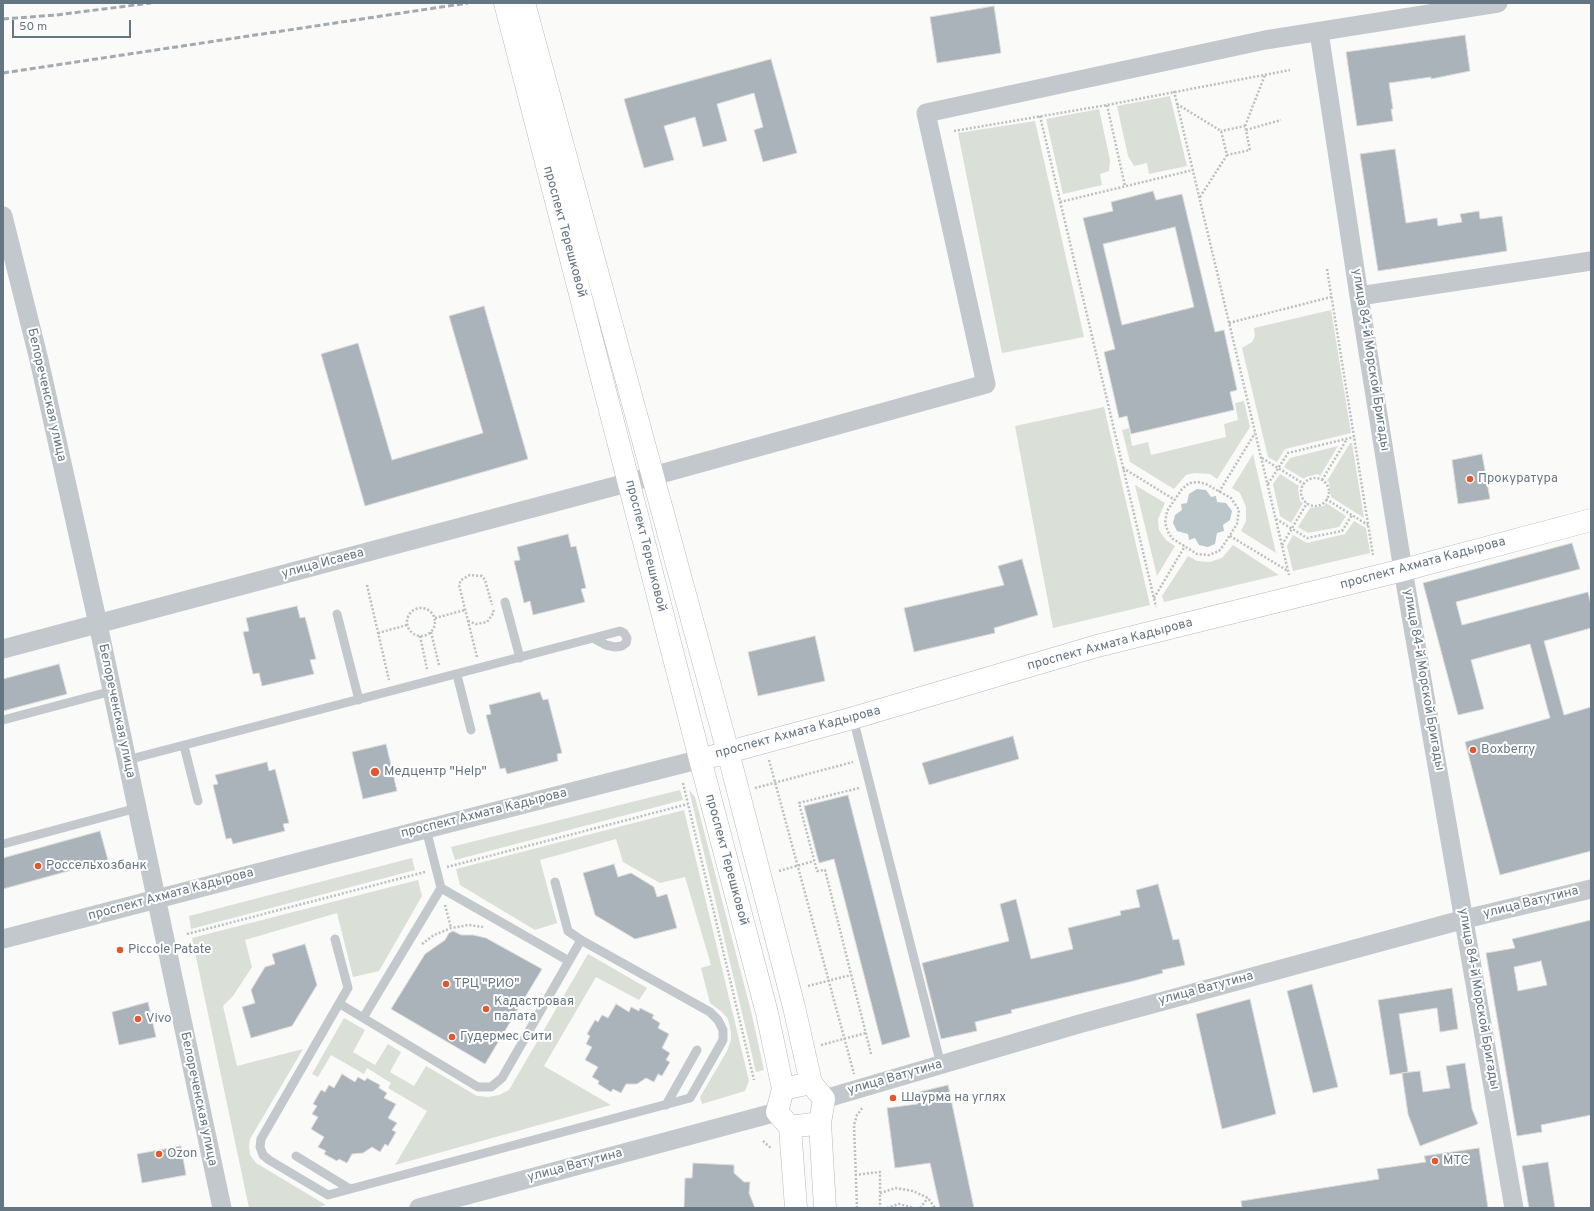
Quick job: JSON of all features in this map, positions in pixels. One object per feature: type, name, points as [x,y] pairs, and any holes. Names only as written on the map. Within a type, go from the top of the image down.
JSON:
[{"type":"main road","name":"проспект Терешковой","points":[[505,3],[529,60],[642,479],[714,756],[794,1007],[817,1091]]},
{"type":"main road","name":"проспект Терешковой","points":[[524,3],[529,60]]},
{"type":"main road","name":"проспект Терешковой","points":[[642,479],[714,756],[783,1089]]},
{"type":"main road","name":"проспект Ахмата Кадырова","points":[[714,756],[853,718],[1097,646],[1404,570],[1591,520]]},
{"type":"main road","points":[[796,1208],[784,1119],[783,1089],[817,1091],[825,1208]]},
{"type":"main road","points":[[784,1119],[820,1123]]},
{"type":"street","points":[[1319,32],[1498,3]]},
{"type":"street","name":"улица 84-й Морской Бригады","points":[[1319,32],[1359,296],[1404,570],[1514,1208]]},
{"type":"street","name":"улица Исаева","points":[[3,649],[642,479],[986,384],[926,113],[1265,40],[1319,32]]},
{"type":"street","name":"Белореченская улица","points":[[3,216],[39,360],[98,624],[222,1208]]},
{"type":"street","points":[[1359,296],[1591,261]]},
{"type":"street","name":"проспект Ахмата Кадырова","points":[[3,940],[426,829],[714,756]]},
{"type":"street","name":"улица Ватутина","points":[[817,1091],[941,1065],[1079,1024],[1464,919],[1591,889]]},
{"type":"street","name":"улица Ватутина","points":[[419,1208],[784,1119]]},
{"type":"lane","points":[[505,602],[520,658]]},
{"type":"lane","points":[[337,614],[360,700]]},
{"type":"lane","points":[[127,760],[594,639]]},
{"type":"lane","points":[[457,675],[471,730]]},
{"type":"lane","points":[[3,720],[112,691]]},
{"type":"lane","points":[[853,718],[941,1065]]},
{"type":"lane","points":[[184,746],[198,801]]},
{"type":"lane","points":[[3,844],[137,808]]},
{"type":"lane","points":[[363,1018],[441,888],[426,829]]},
{"type":"lane","points":[[335,939],[348,988],[261,1139],[260,1147],[263,1155],[269,1160],[328,1195],[690,1098],[721,1048],[723,1030],[718,1020],[710,1012],[568,932],[555,882]]},
{"type":"lane","points":[[441,888],[569,961]]},
{"type":"lane","points":[[340,1004],[478,1087],[491,1087],[502,1078],[581,940]]},
{"type":"lane","points":[[666,1105],[697,1050]]},
{"type":"lane","points":[[296,1156],[350,1189]]},
{"type":"path","points":[[954,130],[1107,105],[1290,70]]},
{"type":"path","points":[[1199,197],[1227,155],[1250,150],[1245,126],[1265,75]]},
{"type":"path","points":[[1174,91],[1289,575]]},
{"type":"path","points":[[1177,104],[1221,131],[1245,126]]},
{"type":"path","points":[[1107,105],[1125,186]]},
{"type":"path","points":[[1040,116],[1156,607]]},
{"type":"path","points":[[1246,130],[1281,120]]},
{"type":"path","points":[[1221,131],[1227,155]]},
{"type":"path","points":[[1060,202],[1193,170]]},
{"type":"path","points":[[1327,270],[1373,555]]},
{"type":"path","points":[[1229,323],[1331,297]]},
{"type":"path","points":[[1219,492],[1255,433]]},
{"type":"path","points":[[1268,484],[1288,453],[1354,437]]},
{"type":"path","points":[[1322,480],[1347,439]]},
{"type":"path","points":[[1261,457],[1304,484]]},
{"type":"path","points":[[1123,468],[1175,500]]},
{"type":"path","points":[[1317,477],[1327,484],[1329,494],[1323,504],[1312,506],[1303,500],[1300,489],[1304,484],[1307,479],[1317,477]]},
{"type":"path","points":[[1193,482],[1206,484],[1219,492],[1234,502],[1239,510],[1239,520],[1230,536],[1219,550],[1208,555],[1198,554],[1173,539],[1169,534],[1165,523],[1167,511],[1185,486],[1193,482]]},
{"type":"path","points":[[1326,499],[1368,524]]},
{"type":"path","points":[[1282,545],[1307,503]]},
{"type":"path","points":[[1276,519],[1307,538],[1342,531],[1352,515]]},
{"type":"path","points":[[1230,536],[1288,571]]},
{"type":"path","points":[[1154,598],[1185,546]]},
{"type":"path","points":[[468,621],[476,624],[487,622],[494,612],[485,580],[482,576],[470,575],[461,580],[459,585],[465,610],[478,658]]},
{"type":"path","points":[[367,585],[390,681]]},
{"type":"path","points":[[418,608],[428,609],[435,618],[435,626],[431,632],[425,636],[420,636],[411,632],[407,625],[409,614],[418,608]]},
{"type":"path","points":[[435,618],[465,610]]},
{"type":"path","points":[[378,633],[407,625]]},
{"type":"path","points":[[431,632],[440,668]]},
{"type":"path","points":[[420,636],[427,671]]},
{"type":"path","points":[[853,755],[856,768]]},
{"type":"path","points":[[761,760],[769,758],[855,1076]]},
{"type":"path","points":[[755,788],[854,762]]},
{"type":"path","points":[[859,781],[861,788],[799,803],[817,871],[825,870],[871,1054]]},
{"type":"path","points":[[683,783],[754,1080]]},
{"type":"path","points":[[776,872],[814,861]]},
{"type":"path","points":[[441,888],[451,928]]},
{"type":"path","points":[[420,946],[434,935],[451,928],[468,925],[486,928]]},
{"type":"path","points":[[805,987],[851,975]]},
{"type":"path","points":[[820,1045],[866,1033]]},
{"type":"path","points":[[857,1208],[854,1125],[857,1115],[863,1107]]},
{"type":"path","points":[[763,1141],[772,1149]]},
{"type":"path","points":[[855,1175],[880,1172],[880,1208]]},
{"type":"path","points":[[880,1193],[896,1188],[913,1190],[928,1198],[935,1208]]},
{"type":"path","points":[[920,1208],[928,1198]]},
{"type":"path","points":[[887,1208],[899,1204],[914,1208]]},
{"type":"shaded area","points":[[1170,96],[1187,166],[1149,174],[1147,163],[1134,166],[1128,156],[1117,106]]},
{"type":"shaded area","points":[[1099,109],[1110,160],[1109,171],[1100,174],[1102,185],[1063,194],[1046,119]]},
{"type":"shaded area","points":[[1035,121],[1084,337],[1002,353],[958,133]]},
{"type":"shaded area","points":[[1331,310],[1351,433],[1285,449],[1277,462],[1268,457],[1242,348],[1252,342],[1255,336],[1254,328]]},
{"type":"shaded area","points":[[1244,401],[1250,427],[1217,479],[1210,474],[1194,473],[1186,475],[1174,489],[1130,462],[1122,430],[1129,428],[1132,446],[1148,442],[1151,455],[1226,437],[1224,424],[1238,420],[1235,403]]},
{"type":"shaded area","points":[[1104,407],[1150,605],[1053,628],[1015,426]]},
{"type":"shaded area","points":[[1350,443],[1352,443],[1364,518],[1331,497],[1329,482],[1327,481]]},
{"type":"shaded area","points":[[1338,446],[1320,476],[1318,474],[1306,477],[1304,479],[1284,467],[1290,458]]},
{"type":"shaded area","points":[[1253,454],[1276,553],[1241,531],[1246,521],[1246,507],[1240,493],[1232,488]]},
{"type":"shaded area","points":[[1280,474],[1299,486],[1300,501],[1303,503],[1291,523],[1280,516],[1273,484]]},
{"type":"shaded area","points":[[1135,485],[1165,503],[1158,519],[1159,530],[1166,540],[1175,546],[1157,576]]},
{"type":"shaded area","points":[[1197,489],[1206,490],[1211,497],[1216,496],[1217,502],[1226,503],[1232,511],[1230,520],[1223,525],[1224,531],[1217,533],[1215,544],[1208,547],[1199,545],[1195,538],[1189,540],[1188,534],[1177,531],[1173,523],[1175,515],[1182,510],[1181,504],[1187,503],[1189,494]]},
{"type":"shaded area","points":[[1326,503],[1346,516],[1339,527],[1308,533],[1298,527],[1310,508],[1324,506]]},
{"type":"shaded area","points":[[1354,521],[1366,528],[1370,553],[1293,571],[1287,546],[1293,535],[1307,543],[1345,534]]},
{"type":"shaded area","points":[[1233,545],[1279,575],[1164,602],[1162,596],[1188,556],[1197,561],[1210,562],[1222,558]]},
{"type":"shaded area","points":[[680,790],[683,800],[455,860],[451,847]]},
{"type":"shaded area","points":[[689,790],[695,797],[751,1011],[764,1070],[756,1072]]},
{"type":"shaded area","points":[[684,810],[749,1081],[745,1091],[702,1104],[700,1097],[727,1051],[731,1040],[731,1032],[728,1019],[722,1012],[710,1003],[701,968],[711,965],[685,877],[660,883],[623,862],[616,839],[540,860],[557,923],[535,930],[460,885],[456,869]]},
{"type":"shaded area","points":[[412,858],[415,870],[191,929],[189,916]]},
{"type":"shaded area","points":[[418,880],[422,896],[379,971],[353,977],[337,913],[245,940],[252,967],[233,996],[223,1006],[237,1066],[303,1049],[250,1139],[250,1155],[256,1163],[326,1205],[316,1208],[249,1208],[192,938]]},
{"type":"shaded area","points":[[588,954],[647,988],[639,1000],[596,977],[544,1066],[611,1105],[395,1165],[427,1111],[388,1088],[391,1083],[367,1068],[364,1074],[331,1055],[318,1077],[312,1074],[344,1018],[365,1030],[353,1052],[375,1065],[388,1044],[401,1052],[390,1072],[414,1086],[426,1066],[477,1096],[488,1097],[499,1095],[509,1090]]},
{"type":"building","points":[[994,6],[1001,53],[937,63],[930,17]]},
{"type":"building","points":[[1465,35],[1470,71],[1431,79],[1431,77],[1389,83],[1393,109],[1391,109],[1393,121],[1357,126],[1346,52]]},
{"type":"building","points":[[771,59],[797,153],[763,162],[754,130],[763,127],[754,93],[717,104],[727,141],[703,147],[695,117],[664,126],[674,160],[644,168],[624,99]]},
{"type":"building","points":[[1395,149],[1406,223],[1437,218],[1438,226],[1462,222],[1460,214],[1479,211],[1480,219],[1502,216],[1507,251],[1378,271],[1360,154]]},
{"type":"building","points":[[1153,191],[1156,200],[1182,194],[1215,332],[1224,330],[1237,390],[1230,392],[1234,410],[1131,434],[1127,416],[1119,418],[1104,352],[1115,349],[1083,218],[1113,211],[1111,202]],"holes":[[[1175,227],[1194,307],[1122,325],[1103,244]]]},
{"type":"building","points":[[484,306],[528,459],[365,506],[321,354],[358,343],[392,460],[483,433],[449,316]]},
{"type":"building","name":"Прокуратура","points":[[1482,454],[1490,499],[1458,504],[1452,460]]},
{"type":"building","points":[[568,534],[571,547],[576,546],[586,588],[581,589],[585,602],[533,615],[530,601],[524,603],[514,561],[520,560],[517,547]]},
{"type":"building","points":[[1572,543],[1580,569],[1456,602],[1462,625],[1588,592],[1591,605],[1591,628],[1544,641],[1564,715],[1591,707],[1591,851],[1500,875],[1465,742],[1550,718],[1530,644],[1471,660],[1484,709],[1458,715],[1423,583]]},
{"type":"building","points":[[1022,559],[1038,615],[994,628],[995,633],[914,652],[904,608],[1004,585],[998,566]]},
{"type":"building","points":[[297,606],[300,618],[305,617],[316,659],[310,660],[314,674],[262,686],[259,673],[253,674],[243,632],[249,631],[246,618]]},
{"type":"building","points":[[815,636],[825,681],[758,696],[748,652]]},
{"type":"building","points":[[59,664],[67,694],[3,711],[3,679]]},
{"type":"building","points":[[540,692],[543,700],[548,699],[562,753],[557,754],[558,761],[507,774],[505,768],[500,769],[486,715],[491,714],[489,705]]},
{"type":"building","points":[[1013,736],[1019,759],[929,785],[922,763]]},
{"type":"building","name":"Медцентр \"Help\"","points":[[386,744],[397,791],[363,799],[352,752]]},
{"type":"building","points":[[267,762],[269,771],[275,769],[289,823],[283,824],[285,831],[233,844],[231,838],[226,839],[213,785],[218,784],[215,775]]},
{"type":"building","points":[[848,795],[910,1037],[882,1045],[834,859],[819,863],[804,806]]},
{"type":"building","points":[[100,831],[108,860],[3,889],[3,858]]},
{"type":"building","points":[[614,864],[618,877],[631,873],[654,887],[657,897],[667,894],[677,928],[635,939],[595,915],[583,873]]},
{"type":"building","points":[[1158,884],[1173,940],[1179,939],[1185,965],[1162,970],[1163,973],[1133,981],[1011,1010],[1012,1013],[975,1022],[977,1031],[941,1039],[922,963],[1009,941],[1000,904],[1016,899],[1031,959],[1073,949],[1068,928],[1121,915],[1120,911],[1140,907],[1136,890]]},
{"type":"building","points":[[1591,920],[1591,1115],[1541,1125],[1542,1132],[1517,1136],[1486,953],[1515,948],[1512,939]],"holes":[[[1541,961],[1547,985],[1518,991],[1514,967]]]},
{"type":"building","points":[[453,931],[461,935],[473,935],[486,938],[542,969],[485,1064],[391,1009],[425,954],[445,940],[449,933]]},
{"type":"building","points":[[305,944],[317,985],[292,1026],[251,1038],[242,1007],[255,1003],[251,990],[265,967],[275,964],[272,954]]},
{"type":"building","points":[[1312,984],[1338,1087],[1313,1093],[1287,991]]},
{"type":"building","points":[[1452,988],[1458,1029],[1440,1032],[1437,1008],[1399,1014],[1408,1072],[1390,1075],[1378,1000]]},
{"type":"building","points":[[1250,999],[1276,1114],[1222,1129],[1196,1014]]},
{"type":"building","points":[[148,1002],[156,1037],[119,1045],[112,1012]]},
{"type":"building","points":[[616,1004],[629,1012],[631,1007],[639,1011],[640,1008],[654,1015],[652,1018],[660,1023],[658,1028],[669,1034],[662,1048],[670,1053],[666,1060],[670,1062],[662,1076],[658,1074],[654,1082],[646,1078],[637,1084],[626,1084],[621,1093],[613,1089],[611,1092],[598,1084],[599,1081],[592,1077],[598,1067],[585,1060],[592,1047],[586,1044],[590,1036],[587,1034],[595,1020],[598,1022],[602,1015],[608,1018]]},
{"type":"building","points":[[1465,1063],[1472,1109],[1478,1124],[1420,1146],[1408,1114],[1402,1073],[1420,1071],[1423,1092],[1450,1088],[1446,1066]]},
{"type":"building","points":[[342,1074],[355,1082],[358,1077],[365,1081],[367,1078],[380,1085],[379,1088],[387,1093],[384,1098],[396,1104],[388,1118],[397,1123],[392,1130],[396,1132],[388,1146],[385,1144],[380,1152],[372,1147],[363,1153],[352,1154],[347,1163],[339,1159],[337,1161],[324,1154],[326,1151],[318,1147],[324,1137],[311,1129],[318,1117],[312,1114],[317,1106],[313,1104],[321,1090],[325,1092],[329,1085],[334,1088]]},
{"type":"building","points":[[948,1085],[974,1208],[940,1208],[930,1163],[895,1168],[887,1108],[918,1104],[915,1093]]},
{"type":"building","points":[[181,1146],[186,1175],[142,1183],[137,1154]]},
{"type":"building","points":[[1479,1148],[1488,1208],[1242,1208],[1241,1201],[1379,1179],[1377,1169],[1426,1162],[1424,1156]]},
{"type":"building","points":[[1548,1162],[1555,1208],[1529,1208],[1522,1166]]},
{"type":"building","points":[[693,1163],[734,1165],[734,1173],[744,1182],[750,1182],[749,1193],[755,1208],[684,1208],[685,1178],[692,1178]]},
{"type":"railway","points":[[3,19],[56,15],[151,3]]},
{"type":"railway","points":[[3,73],[468,3]]},
{"type":"place","name":"Прокуратура","points":[[1470,479]]},
{"type":"place","name":"Boxberry","points":[[1473,750]]},
{"type":"place","name":"Медцентр \"Help\"","points":[[375,772]]},
{"type":"place","name":"Россельхозбанк","points":[[38,866]]},
{"type":"place","name":"Piccole Patate","points":[[120,950]]},
{"type":"place","name":"ТРЦ \"РИО\"","points":[[446,984]]},
{"type":"place","name":"Кадастровая палата","points":[[486,1009]]},
{"type":"place","name":"Vivo","points":[[138,1019]]},
{"type":"place","name":"Гудермес Сити","points":[[452,1037]]},
{"type":"place","name":"Шаурма на углях","points":[[893,1098]]},
{"type":"place","name":"Ozon","points":[[159,1154]]},
{"type":"place","name":"МТС","points":[[1435,1161]]}]
